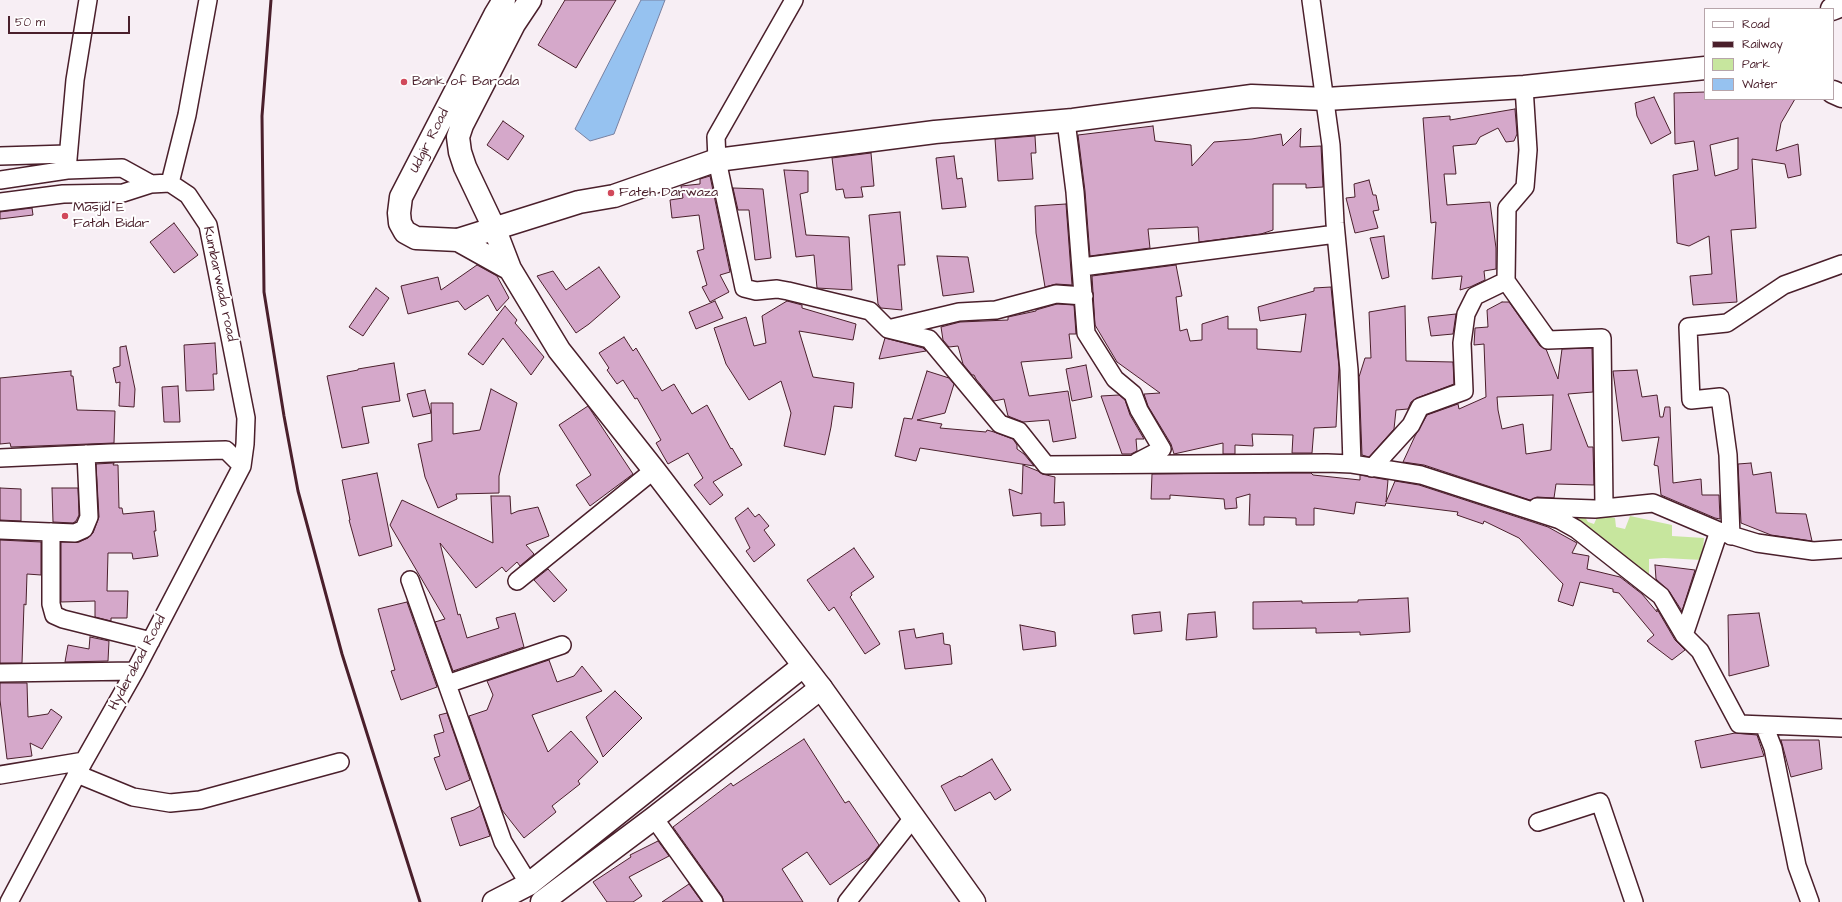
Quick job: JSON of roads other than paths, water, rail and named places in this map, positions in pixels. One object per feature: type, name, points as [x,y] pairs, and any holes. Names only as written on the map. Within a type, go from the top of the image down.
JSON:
[{"type":"main road","name":"Udgir Road","points":[[458,240],[416,238],[405,232],[400,223],[399,213],[401,197],[504,0]]},
{"type":"main road","name":"Udgir Road","points":[[530,0],[514,24],[462,125],[458,137],[460,152],[477,194],[495,230],[510,269],[559,350],[654,470],[821,688],[974,902]]},
{"type":"main road","points":[[458,240],[495,230],[579,202],[614,196],[717,160],[935,132],[1066,121],[1252,96],[1326,99],[1524,87],[1704,68]]},
{"type":"main road","points":[[458,240],[510,269]]},
{"type":"main road","points":[[494,902],[529,884],[803,666]]},
{"type":"main road","points":[[542,902],[654,818],[821,688]]},
{"type":"street","points":[[67,162],[75,80],[88,0]]},
{"type":"street","points":[[0,202],[63,194],[123,193],[151,184],[170,183],[187,115],[208,0]]},
{"type":"street","points":[[794,0],[716,137],[717,160],[744,288],[756,291],[777,289],[788,291],[870,311],[888,329],[929,339],[1000,424],[1019,431],[1046,465],[1352,464],[1421,475],[1560,520],[1576,529],[1661,596],[1684,635],[1700,652],[1739,724],[1842,728]]},
{"type":"street","points":[[1311,0],[1326,99],[1331,145],[1336,234],[1349,370],[1352,464]]},
{"type":"street","points":[[1524,87],[1528,150],[1525,187],[1507,208],[1506,281],[1548,340],[1602,338],[1604,507]]},
{"type":"street","points":[[1066,121],[1082,267],[1086,332],[1115,379],[1133,394],[1139,410],[1162,449],[1135,464]]},
{"type":"street","points":[[0,156],[122,168],[151,184]]},
{"type":"street","points":[[0,180],[67,162]]},
{"type":"street","name":"Kumbarwada road","points":[[170,183],[188,195],[208,225],[246,418]]},
{"type":"street","points":[[1082,267],[1336,234]]},
{"type":"street","points":[[1684,635],[1725,533],[1728,455],[1720,397],[1691,400],[1688,328],[1727,323],[1784,285],[1842,264]]},
{"type":"street","points":[[1372,468],[1410,426],[1420,406],[1464,391],[1462,343],[1466,314],[1475,296],[1506,281]]},
{"type":"street","points":[[888,329],[959,312],[996,310],[1056,294],[1084,296]]},
{"type":"street","name":"Hyderabad Road","points":[[7,900],[135,671],[242,466],[246,418]]},
{"type":"street","points":[[0,458],[226,450],[242,466]]},
{"type":"street","points":[[0,530],[75,533],[84,529],[89,517],[86,454]]},
{"type":"street","points":[[517,581],[654,470]]},
{"type":"street","points":[[1509,504],[1595,509],[1604,507],[1653,504],[1725,533],[1757,543],[1813,551],[1842,549]]},
{"type":"street","points":[[51,532],[51,604],[54,615],[63,619],[151,641]]},
{"type":"street","points":[[410,580],[503,842],[529,884]]},
{"type":"street","points":[[447,684],[562,645]]},
{"type":"street","points":[[0,673],[135,671]]},
{"type":"street","points":[[1764,724],[1773,748],[1797,866],[1810,902]]},
{"type":"street","points":[[0,775],[81,768],[133,797],[170,803],[200,800],[340,762]]},
{"type":"street","points":[[1538,822],[1600,802],[1634,902]]},
{"type":"street","points":[[654,818],[714,902]]},
{"type":"street","points":[[847,902],[913,818]]},
{"type":"water","points":[[641,0],[665,0],[614,134],[590,141],[575,129]]},
{"type":"railway","points":[[271,0],[262,116],[264,292],[284,416],[298,491],[342,654],[420,902]]},
{"type":"place","name":"Bank of Baroda","points":[[404,82]]},
{"type":"place","name":"Fateh Darwaza","points":[[611,193]]},
{"type":"place","name":"Masjid E Fatah Bidar","points":[[65,216]]}]
